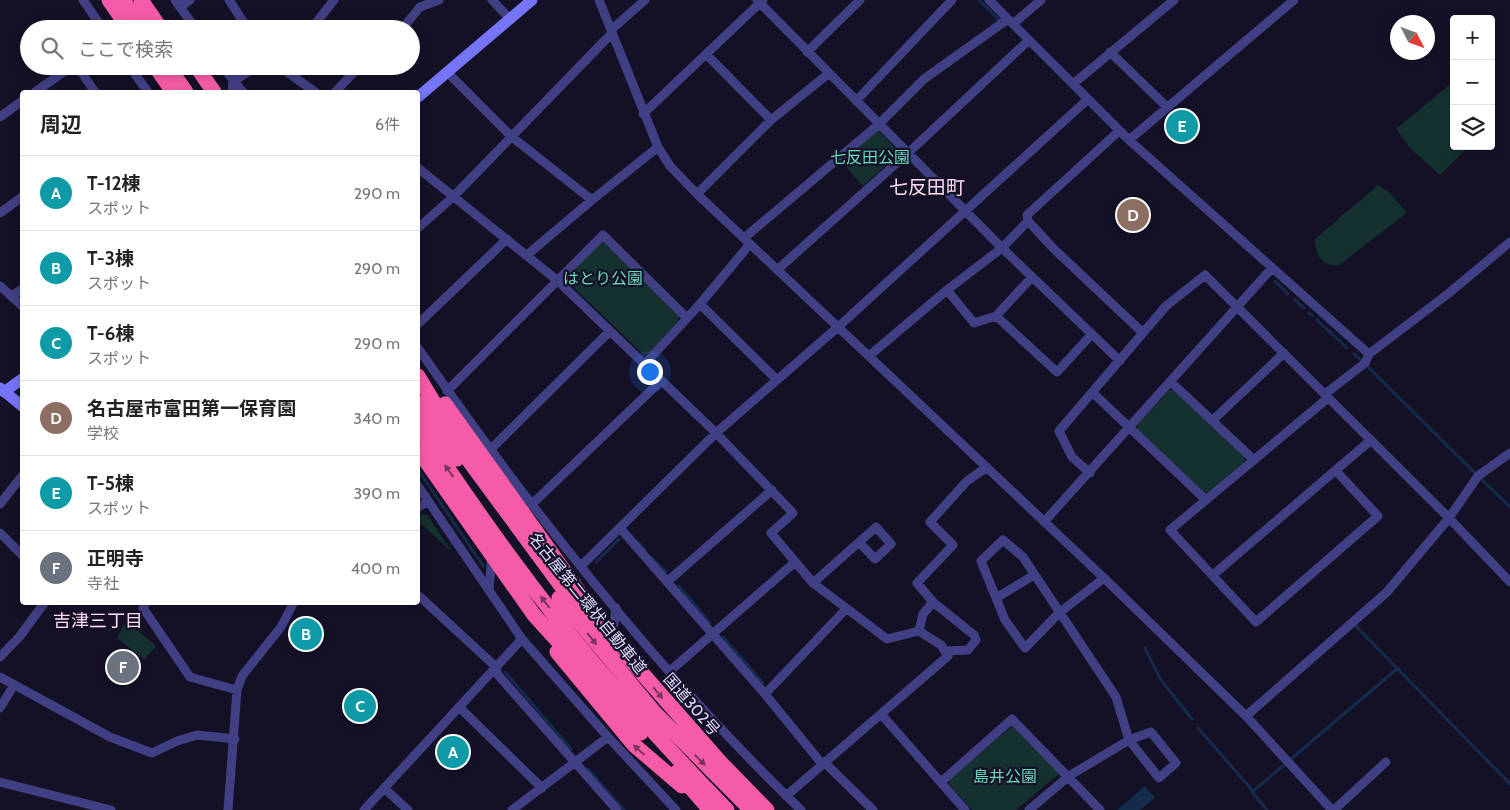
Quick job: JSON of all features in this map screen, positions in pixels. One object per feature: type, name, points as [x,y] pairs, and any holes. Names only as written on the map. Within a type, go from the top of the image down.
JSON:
[{"type":"highway","points":[[109,0],[119,20]]},
{"type":"highway","points":[[123,0],[137,20]]},
{"type":"highway","points":[[141,0],[155,20]]},
{"type":"highway","points":[[152,0],[164,20]]},
{"type":"highway","points":[[161,75],[172,90]]},
{"type":"highway","points":[[174,75],[185,90]]},
{"type":"highway","points":[[193,75],[204,90]]},
{"type":"highway","points":[[202,75],[213,90]]},
{"type":"highway","points":[[420,369],[612,639]]},
{"type":"highway","name":"国道302号","points":[[420,379],[467,458],[565,590],[612,639],[721,763],[767,810]]},
{"type":"highway","name":"名古屋第二環状自動車道","points":[[420,405],[525,553],[585,630],[656,713],[750,808]]},
{"type":"highway","name":"名古屋第二環状自動車道","points":[[420,429],[514,563],[561,623],[644,723],[727,810]]},
{"type":"highway","points":[[420,453],[534,615],[592,676],[622,714],[667,761],[707,807]]},
{"type":"highway","points":[[420,464],[518,603],[590,694],[634,745],[707,807]]},
{"type":"highway","points":[[644,723],[720,810]]},
{"type":"street","points":[[83,0],[97,20]]},
{"type":"street","points":[[189,20],[177,3],[190,0]]},
{"type":"street","points":[[230,0],[242,20]]},
{"type":"street","points":[[318,20],[334,0]]},
{"type":"street","points":[[409,20],[420,7],[439,0]]},
{"type":"street","points":[[492,0],[510,19]]},
{"type":"street","points":[[420,95],[532,0]]},
{"type":"street","points":[[599,0],[658,147],[670,166],[697,194],[1104,578],[1246,716],[1333,810],[1386,762]]},
{"type":"street","points":[[420,226],[453,197],[611,31],[644,0]]},
{"type":"street","points":[[807,52],[860,0]]},
{"type":"street","points":[[856,101],[952,0]]},
{"type":"street","points":[[989,0],[1119,131],[1369,354]]},
{"type":"street","points":[[644,365],[700,304],[747,241],[878,125],[924,79],[1041,0]]},
{"type":"street","points":[[1073,84],[1174,0]]},
{"type":"street","points":[[1129,140],[1294,0]]},
{"type":"street","points":[[644,114],[760,1],[878,125],[1002,248],[1120,360]]},
{"type":"street","points":[[778,270],[908,153],[1029,40]]},
{"type":"street","points":[[1110,52],[1167,107]]},
{"type":"street","points":[[706,54],[771,120]]},
{"type":"street","points":[[448,73],[512,137],[592,200]]},
{"type":"street","points":[[697,194],[771,120],[828,74]]},
{"type":"street","points":[[38,90],[59,75]]},
{"type":"street","points":[[83,75],[94,90]]},
{"type":"street","points":[[136,75],[147,90]]},
{"type":"street","points":[[228,75],[241,90]]},
{"type":"street","points":[[232,90],[233,82],[243,75]]},
{"type":"street","points":[[291,75],[312,90]]},
{"type":"street","points":[[337,90],[351,75]]},
{"type":"street","points":[[581,566],[716,433],[838,327],[1087,100]]},
{"type":"street","points":[[0,117],[20,102]]},
{"type":"street","points":[[1119,131],[1037,206],[1028,215],[1028,221],[1054,249],[1143,333]]},
{"type":"street","points":[[527,254],[658,147]]},
{"type":"street","points":[[420,170],[527,254],[558,281],[716,433],[772,490],[793,513],[771,533],[794,563],[813,583],[887,639],[919,631],[941,645],[948,656],[786,796]]},
{"type":"street","points":[[0,212],[20,198]]},
{"type":"street","points":[[869,356],[947,290],[1002,248],[1028,221]]},
{"type":"street","points":[[447,391],[603,235],[687,318]]},
{"type":"street","points":[[420,322],[508,239]]},
{"type":"street","points":[[1336,470],[1378,516],[1256,622],[1170,530],[1365,363],[1369,354],[1462,283],[1510,242]]},
{"type":"street","points":[[1044,522],[1090,473],[1272,268]]},
{"type":"street","points":[[1090,473],[1072,457],[1059,431],[1166,306],[1206,275],[1449,518],[1510,582]]},
{"type":"street","points":[[947,290],[974,323],[996,316],[1032,277]]},
{"type":"street","points":[[0,286],[20,304]]},
{"type":"street","points":[[12,296],[20,290]]},
{"type":"street","points":[[700,304],[777,380]]},
{"type":"street","points":[[996,316],[1057,372],[1092,334]]},
{"type":"street","points":[[490,450],[609,332]]},
{"type":"street","points":[[420,351],[490,450],[581,566],[670,672],[745,755],[802,810]]},
{"type":"street","points":[[1212,420],[1284,353]]},
{"type":"street","points":[[20,380],[2,390],[20,404]]},
{"type":"street","points":[[532,505],[660,381]]},
{"type":"street","points":[[1171,382],[1254,460]]},
{"type":"street","points":[[1093,393],[1206,500]]},
{"type":"street","points":[[1213,576],[1371,440]]},
{"type":"street","points":[[1246,716],[1284,680],[1387,592],[1449,518],[1478,476],[1510,453]]},
{"type":"street","points":[[945,651],[968,650],[976,640],[974,635],[933,602],[917,583],[953,545],[930,522],[967,481],[987,468]]},
{"type":"street","points":[[0,504],[20,479]]},
{"type":"street","points":[[420,489],[522,638],[608,737],[676,810]]},
{"type":"street","points":[[668,581],[772,490]]},
{"type":"street","points":[[420,506],[428,502]]},
{"type":"street","points":[[620,528],[714,633],[823,763],[873,810]]},
{"type":"street","points":[[0,533],[19,546]]},
{"type":"street","points":[[1029,810],[1069,776],[1129,740],[1151,732],[1176,763],[1159,778],[1129,740],[1116,697],[1059,613],[1023,557],[1003,540],[981,561],[1005,620],[1025,648],[1059,613],[1104,578]]},
{"type":"street","points":[[813,583],[859,542]]},
{"type":"street","points":[[490,590],[492,556]]},
{"type":"street","points":[[670,672],[794,563]]},
{"type":"street","points":[[996,598],[1034,575]]},
{"type":"street","points":[[420,597],[496,667],[498,675],[577,762],[617,810]]},
{"type":"street","points":[[919,631],[923,614],[933,602]]},
{"type":"street","points":[[0,657],[43,605]]},
{"type":"street","points":[[143,605],[190,677],[237,690]]},
{"type":"street","points":[[228,810],[237,690],[242,676],[281,627],[292,605]]},
{"type":"street","points":[[612,639],[616,608]]},
{"type":"street","points":[[765,694],[846,609]]},
{"type":"street","points":[[364,810],[522,638]]},
{"type":"street","points":[[557,678],[592,676]]},
{"type":"street","points":[[0,677],[110,737],[152,753],[177,741],[196,735],[234,738]]},
{"type":"street","points":[[0,708],[14,685]]},
{"type":"street","points":[[459,707],[542,788]]},
{"type":"street","points":[[881,714],[965,810]]},
{"type":"street","points":[[941,782],[1012,719],[1100,810]]},
{"type":"street","points":[[512,810],[608,737]]},
{"type":"street","points":[[0,782],[95,808],[112,810]]},
{"type":"street","points":[[384,788],[408,810]]},
{"type":"green space","points":[[1450,84],[1450,150],[1465,150],[1440,175],[1410,148],[1396,129]]},
{"type":"green space","name":"七反田公園","points":[[877,129],[898,151],[898,154],[863,186],[841,161]]},
{"type":"green space","points":[[1378,185],[1390,193],[1407,213],[1339,265],[1324,262],[1316,250],[1315,239]]},
{"type":"green space","name":"はとり公園","points":[[601,241],[605,241],[679,316],[678,321],[648,354],[643,354],[566,280],[566,276]]},
{"type":"green space","points":[[1169,390],[1174,390],[1245,456],[1244,462],[1208,492],[1204,492],[1138,430],[1138,424]]},
{"type":"green space","points":[[424,514],[428,516],[452,552],[420,523],[420,516]]},
{"type":"green space","points":[[124,625],[129,629],[132,626],[156,646],[144,660],[117,638]]},
{"type":"green space","name":"島井公園","points":[[1012,726],[1017,728],[1059,770],[1059,774],[1016,810],[972,810],[949,784],[949,780]]},
{"type":"water","points":[[420,470],[485,566],[483,568],[420,475]]},
{"type":"water","points":[[1145,786],[1155,798],[1140,810],[1117,810]]},
{"type":"waterway","points":[[979,0],[1000,21]]},
{"type":"waterway","points":[[1275,281],[1288,294]]},
{"type":"waterway","points":[[1294,299],[1304,308]]},
{"type":"waterway","points":[[1317,320],[1347,348]]},
{"type":"waterway","points":[[1354,354],[1363,362]]},
{"type":"waterway","points":[[1366,365],[1476,474]]},
{"type":"waterway","points":[[1482,480],[1510,507]]},
{"type":"waterway","points":[[596,562],[619,539]]},
{"type":"waterway","points":[[639,543],[645,550]]},
{"type":"waterway","points":[[651,557],[666,572]]},
{"type":"waterway","points":[[679,586],[710,623]]},
{"type":"waterway","points":[[1354,624],[1510,784]]},
{"type":"waterway","points":[[723,637],[763,683]]},
{"type":"waterway","points":[[1145,648],[1161,680],[1192,719]]},
{"type":"waterway","points":[[1291,759],[1398,668]]},
{"type":"waterway","points":[[505,672],[571,749]]},
{"type":"waterway","points":[[1198,728],[1253,791]]},
{"type":"waterway","points":[[1267,810],[1252,792],[1284,765]]},
{"type":"waterway","points":[[588,769],[624,810]]},
{"type":"place","name":"T-5棟","points":[[1182,126]]},
{"type":"place","name":"名古屋市富田第一保育園","points":[[1133,215]]},
{"type":"place","name":"T-3棟","points":[[306,634]]},
{"type":"place","name":"正明寺","points":[[123,667]]},
{"type":"place","name":"T-6棟","points":[[360,706]]},
{"type":"place","name":"T-12棟","points":[[453,752]]},
{"type":"district","name":"七反田町","points":[[927,187]]},
{"type":"district","name":"吉津三丁目","points":[[98,621]]}]
